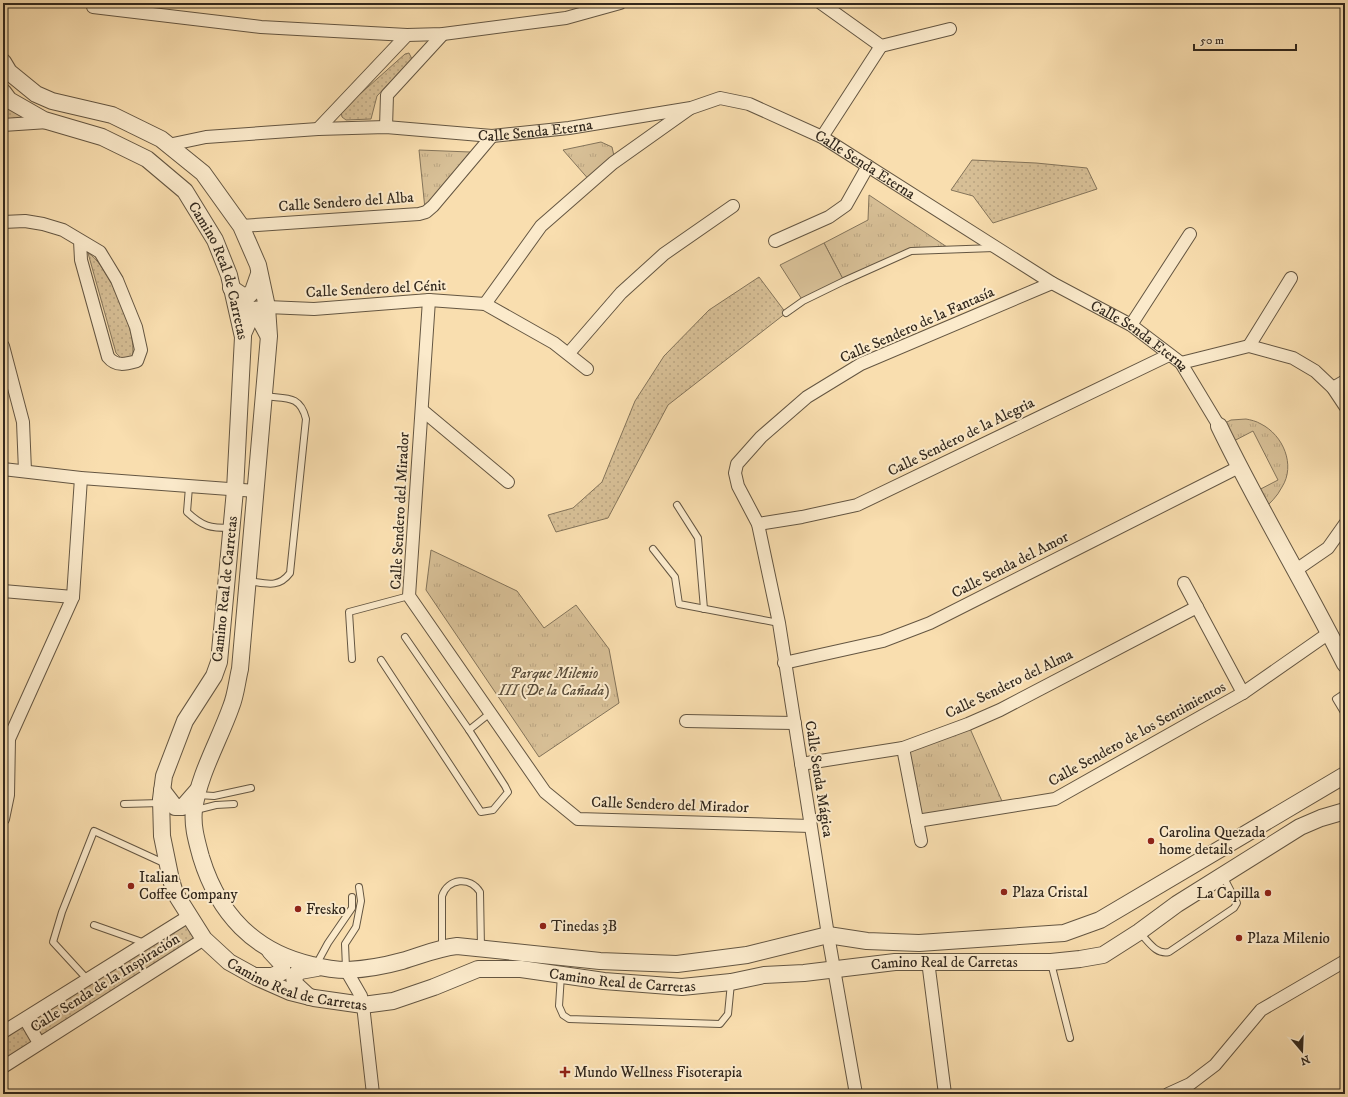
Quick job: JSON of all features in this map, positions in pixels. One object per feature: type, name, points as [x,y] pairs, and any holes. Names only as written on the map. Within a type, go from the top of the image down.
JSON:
[{"type":"street","points":[[93,7],[261,27],[407,34],[443,34],[566,18],[620,3]]},
{"type":"street","points":[[821,3],[881,46]]},
{"type":"street","points":[[822,137],[881,46],[950,29]]},
{"type":"street","points":[[318,129],[407,34]]},
{"type":"street","points":[[386,127],[388,95],[443,34]]},
{"type":"street","name":"Camino Real de Carretas","points":[[3,62],[9,72],[36,94],[52,100],[112,115],[161,139],[202,173],[241,226],[258,265],[267,307],[269,336],[240,669],[232,706],[197,797],[195,835],[208,879],[229,915],[253,938],[275,954],[318,966],[346,970],[373,968],[442,948],[457,946],[600,961],[677,964],[747,955],[828,935],[867,941],[919,943],[1064,934],[1100,920],[1345,775]]},
{"type":"street","name":"Camino Real de Carretas","points":[[3,92],[9,100],[50,122],[102,137],[147,159],[185,191],[215,240],[229,275],[243,334],[235,490],[219,662],[214,676],[182,727],[164,776],[161,797],[163,840],[167,864],[175,894],[204,939],[229,962],[252,976],[290,992],[309,997],[364,1005],[393,1001],[414,995],[478,969],[521,968],[561,975],[682,987],[731,982],[764,975],[834,970],[895,962],[1051,962],[1103,955],[1139,932],[1177,904],[1300,827],[1321,818],[1345,811]]},
{"type":"street","name":"Calle Senda Eterna","points":[[168,145],[206,137],[318,129],[386,127],[492,136],[569,128],[691,108],[720,98],[749,104],[822,137],[1052,283],[1131,325],[1181,363],[1219,426],[1262,511],[1296,570],[1345,664]]},
{"type":"street","points":[[485,304],[541,226],[613,163],[691,108]]},
{"type":"street","points":[[3,125],[50,122]]},
{"type":"street","name":"Calle Sendero del Alba","points":[[241,226],[419,214],[426,212],[433,206],[492,136]]},
{"type":"street","points":[[776,242],[829,217],[846,205],[868,166]]},
{"type":"street","points":[[569,354],[621,293],[664,254],[733,206]]},
{"type":"street","points":[[3,222],[25,221],[43,224],[63,230],[80,240],[100,252],[117,280],[137,332],[141,350],[137,361],[118,364],[108,357],[81,260],[80,240]]},
{"type":"street","points":[[1131,325],[1190,234]]},
{"type":"street","points":[[231,288],[243,296],[248,296],[253,291],[259,274]]},
{"type":"street","points":[[1249,346],[1291,278]]},
{"type":"street","name":"Calle Sendero de la Fantasía","points":[[735,473],[737,464],[761,437],[807,397],[860,364],[1052,283]]},
{"type":"street","name":"Calle Sendero del Cénit","points":[[237,309],[267,307],[314,310],[429,300],[485,304],[554,343],[587,369]]},
{"type":"street","name":"Calle Sendero del Mirador","points":[[429,300],[409,596],[489,714],[545,792],[578,819],[810,826]]},
{"type":"street","points":[[243,334],[250,318],[257,318],[262,322],[269,336]]},
{"type":"street","points":[[3,346],[23,422],[25,471]]},
{"type":"street","points":[[1181,363],[1249,346],[1293,358],[1315,371],[1333,388],[1345,406]]},
{"type":"street","name":"Calle Sendero de la Alegria","points":[[758,524],[802,517],[857,505],[1169,354]]},
{"type":"street","points":[[1333,388],[1345,381]]},
{"type":"street","points":[[422,410],[508,482]]},
{"type":"street","name":"Calle Senda del Amor","points":[[784,663],[883,641],[930,623],[1239,467]]},
{"type":"street","points":[[3,469],[81,478],[256,491]]},
{"type":"street","name":"Calle Senda Mágica","points":[[735,473],[738,486],[758,524],[779,623],[810,826],[856,1094]]},
{"type":"street","points":[[3,819],[8,795],[6,743],[73,597],[81,478]]},
{"type":"street","points":[[1296,570],[1328,548],[1345,524]]},
{"type":"street","points":[[1184,583],[1243,693]]},
{"type":"street","points":[[3,591],[73,597]]},
{"type":"street","name":"Calle Sendero del Alma","points":[[801,764],[903,748],[968,724],[1000,710],[1197,607]]},
{"type":"street","name":"Calle Sendero de los Sentimientos","points":[[917,821],[1055,799],[1243,693],[1329,633]]},
{"type":"street","points":[[686,721],[795,723]]},
{"type":"street","points":[[903,748],[921,841]]},
{"type":"street","points":[[161,797],[175,807],[183,807],[197,797]]},
{"type":"street","points":[[163,840],[168,826],[174,818],[182,818],[195,835]]},
{"type":"street","name":"Calle Senda de la Inspiración","points":[[3,1032],[189,916]]},
{"type":"street","name":"Calle Senda de la Inspiración","points":[[3,1067],[204,939]]},
{"type":"street","points":[[252,976],[272,976],[282,972],[282,964],[265,946]]},
{"type":"street","points":[[928,961],[945,1094]]},
{"type":"street","points":[[1168,1094],[1190,1084],[1215,1065],[1261,1010],[1345,961]]},
{"type":"street","points":[[309,997],[295,984],[294,976],[300,971],[318,966]]},
{"type":"street","points":[[346,970],[361,996],[364,1005],[373,1094]]},
{"type":"street","points":[[25,1019],[39,1043]]},
{"type":"lane","points":[[786,312],[803,301],[844,281],[912,251],[996,248]]},
{"type":"lane","points":[[247,581],[277,584],[284,581],[290,574],[306,419],[303,408],[294,399],[264,396]]},
{"type":"lane","points":[[189,487],[187,512],[210,528],[232,528]]},
{"type":"lane","points":[[677,505],[698,538],[704,609]]},
{"type":"lane","points":[[653,549],[675,577],[679,604],[779,623]]},
{"type":"lane","points":[[352,659],[349,612],[409,596]]},
{"type":"lane","points":[[381,660],[481,812],[493,810],[508,792],[505,786],[469,730],[405,637]]},
{"type":"lane","points":[[1345,693],[1336,699],[1345,714]]},
{"type":"lane","points":[[469,730],[489,714]]},
{"type":"lane","points":[[197,797],[214,796],[251,788]]},
{"type":"lane","points":[[124,804],[161,797]]},
{"type":"lane","points":[[197,797],[216,805],[234,804]]},
{"type":"lane","points":[[87,980],[53,942],[62,912],[94,831],[167,864]]},
{"type":"lane","points":[[1139,932],[1157,951],[1163,953],[1169,952],[1234,908],[1237,903],[1223,876]]},
{"type":"lane","points":[[442,948],[442,896],[444,891],[454,883],[465,881],[471,882],[480,892],[481,948]]},
{"type":"lane","points":[[346,970],[345,944],[356,927],[361,901],[359,887]]},
{"type":"lane","points":[[318,966],[328,943],[352,908],[352,897]]},
{"type":"lane","points":[[94,925],[145,943]]},
{"type":"lane","points":[[1051,962],[1070,1038]]},
{"type":"lane","points":[[561,975],[559,1006],[563,1016],[569,1019],[720,1024],[728,1014],[731,982]]},
{"type":"green space","points":[[409,53],[412,59],[377,96],[371,119],[346,120],[342,117],[341,111],[405,54]]},
{"type":"green space","points":[[3,92],[44,120],[3,125]]},
{"type":"green space","points":[[601,142],[612,147],[614,156],[591,182],[563,150]]},
{"type":"green space","points":[[419,150],[470,152],[425,209]]},
{"type":"green space","points":[[972,160],[1036,163],[1087,168],[1097,189],[993,223],[973,196],[951,190]]},
{"type":"green space","points":[[869,195],[950,249],[911,251],[844,281],[824,243],[868,220]]},
{"type":"green space","points":[[824,243],[844,281],[803,301],[780,265]]},
{"type":"green space","points":[[88,253],[95,258],[102,267],[125,313],[133,342],[133,358],[121,358],[116,353]]},
{"type":"green space","points":[[759,277],[786,313],[668,405],[608,518],[556,532],[548,515],[573,508],[602,482],[635,401],[664,356],[709,310]]},
{"type":"green space","points":[[1246,419],[1261,424],[1276,435],[1285,451],[1287,460],[1288,469],[1282,487],[1276,497],[1262,511],[1253,493],[1278,480],[1253,431],[1228,444],[1219,426],[1231,420]]},
{"type":"green space","name":"Parque Milenio III (De la Cañada)","points":[[431,550],[517,591],[544,628],[576,605],[609,649],[619,703],[539,757],[426,590]]},
{"type":"green space","points":[[968,724],[1005,808],[917,821],[903,748]]},
{"type":"green space","points":[[189,916],[204,939],[3,1067],[3,1032]]},
{"type":"place","name":"Carolina Quezada home details","points":[[1151,841]]},
{"type":"place","name":"Italian Coffee Company","points":[[131,886]]},
{"type":"place","name":"Plaza Cristal","points":[[1004,892]]},
{"type":"place","name":"La Capilla","points":[[1268,893]]},
{"type":"place","name":"Fresko","points":[[298,909]]},
{"type":"place","name":"Tinedas 3B","points":[[543,926]]},
{"type":"place","name":"Plaza Milenio","points":[[1239,938]]},
{"type":"place","name":"Mundo Wellness Fisoterapia","points":[[565,1072]]}]
